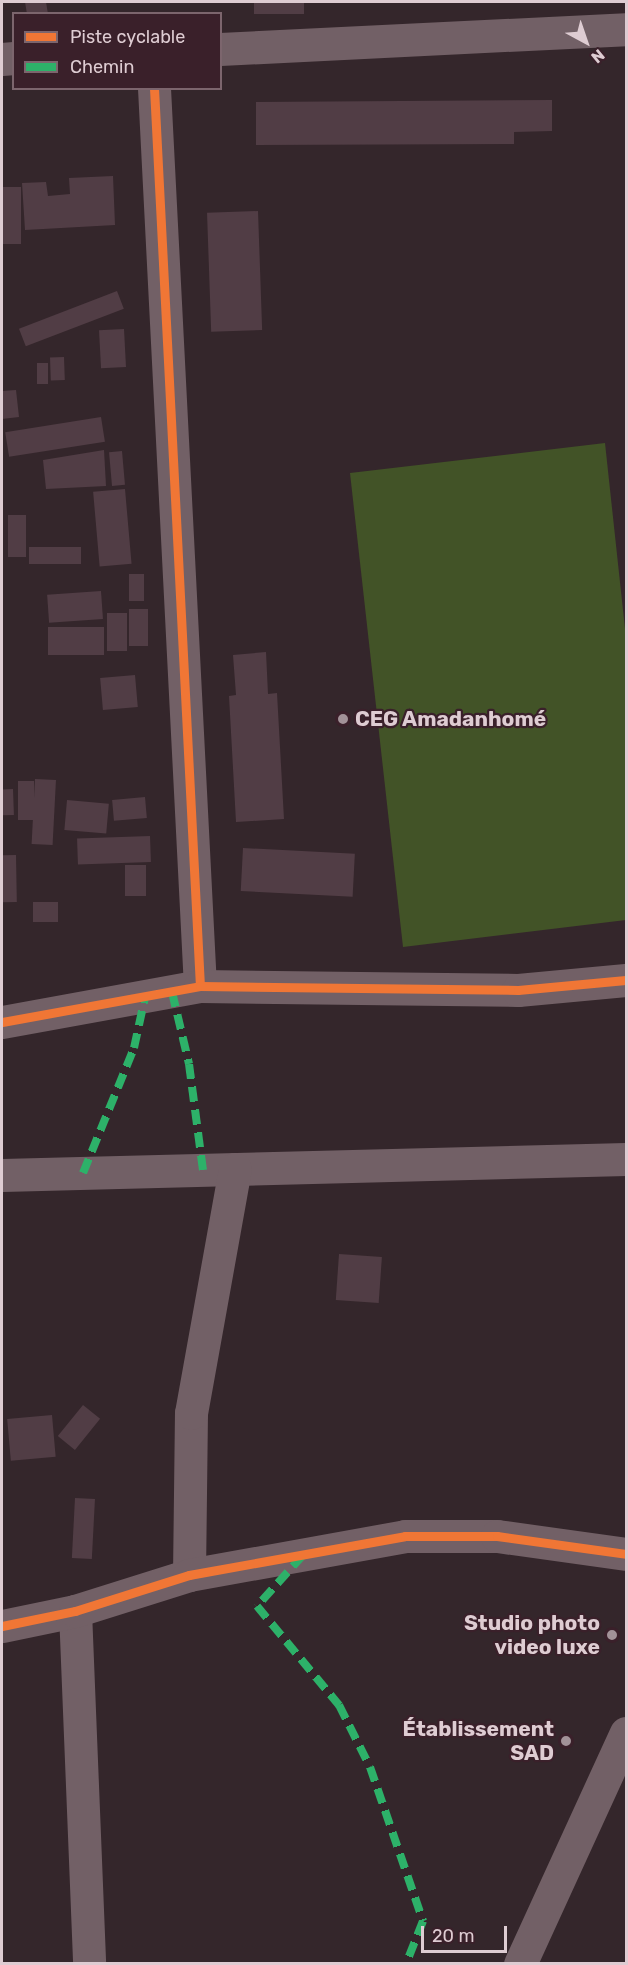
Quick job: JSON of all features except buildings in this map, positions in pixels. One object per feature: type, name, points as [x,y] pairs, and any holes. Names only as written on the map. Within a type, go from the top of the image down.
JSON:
[{"type":"street","points":[[222,49],[614,20]]},
{"type":"street","points":[[154,90],[200,987]]},
{"type":"street","points":[[2,1022],[200,987],[518,990],[627,980]]},
{"type":"street","points":[[2,1175],[627,1159]]},
{"type":"street","points":[[189,1575],[191,1413],[235,1169]]},
{"type":"street","points":[[2,1626],[75,1611],[189,1575],[405,1536],[497,1536],[627,1554]]},
{"type":"street","points":[[75,1611],[89,1964]]},
{"type":"street","points":[[520,1964],[627,1732]]},
{"type":"green space","points":[[605,443],[626,638],[626,920],[403,947],[350,473]]},
{"type":"marked path","points":[[172,992],[189,1064],[203,1170]]},
{"type":"marked path","points":[[83,1173],[134,1048],[145,997]]},
{"type":"marked path","points":[[303,1555],[257,1606],[339,1705],[370,1767],[423,1921],[406,1964]]},
{"type":"cycle path","points":[[154,90],[200,986]]},
{"type":"cycle path","points":[[2,1022],[200,986],[518,990],[626,980]]},
{"type":"cycle path","points":[[2,1626],[75,1611],[189,1575],[405,1536],[497,1536],[626,1554]]},
{"type":"place","name":"CEG Amadanhomé","points":[[343,719]]},
{"type":"place","name":"Studio photo video luxe","points":[[612,1635]]},
{"type":"place","name":"Établissement SAD","points":[[566,1741]]}]
